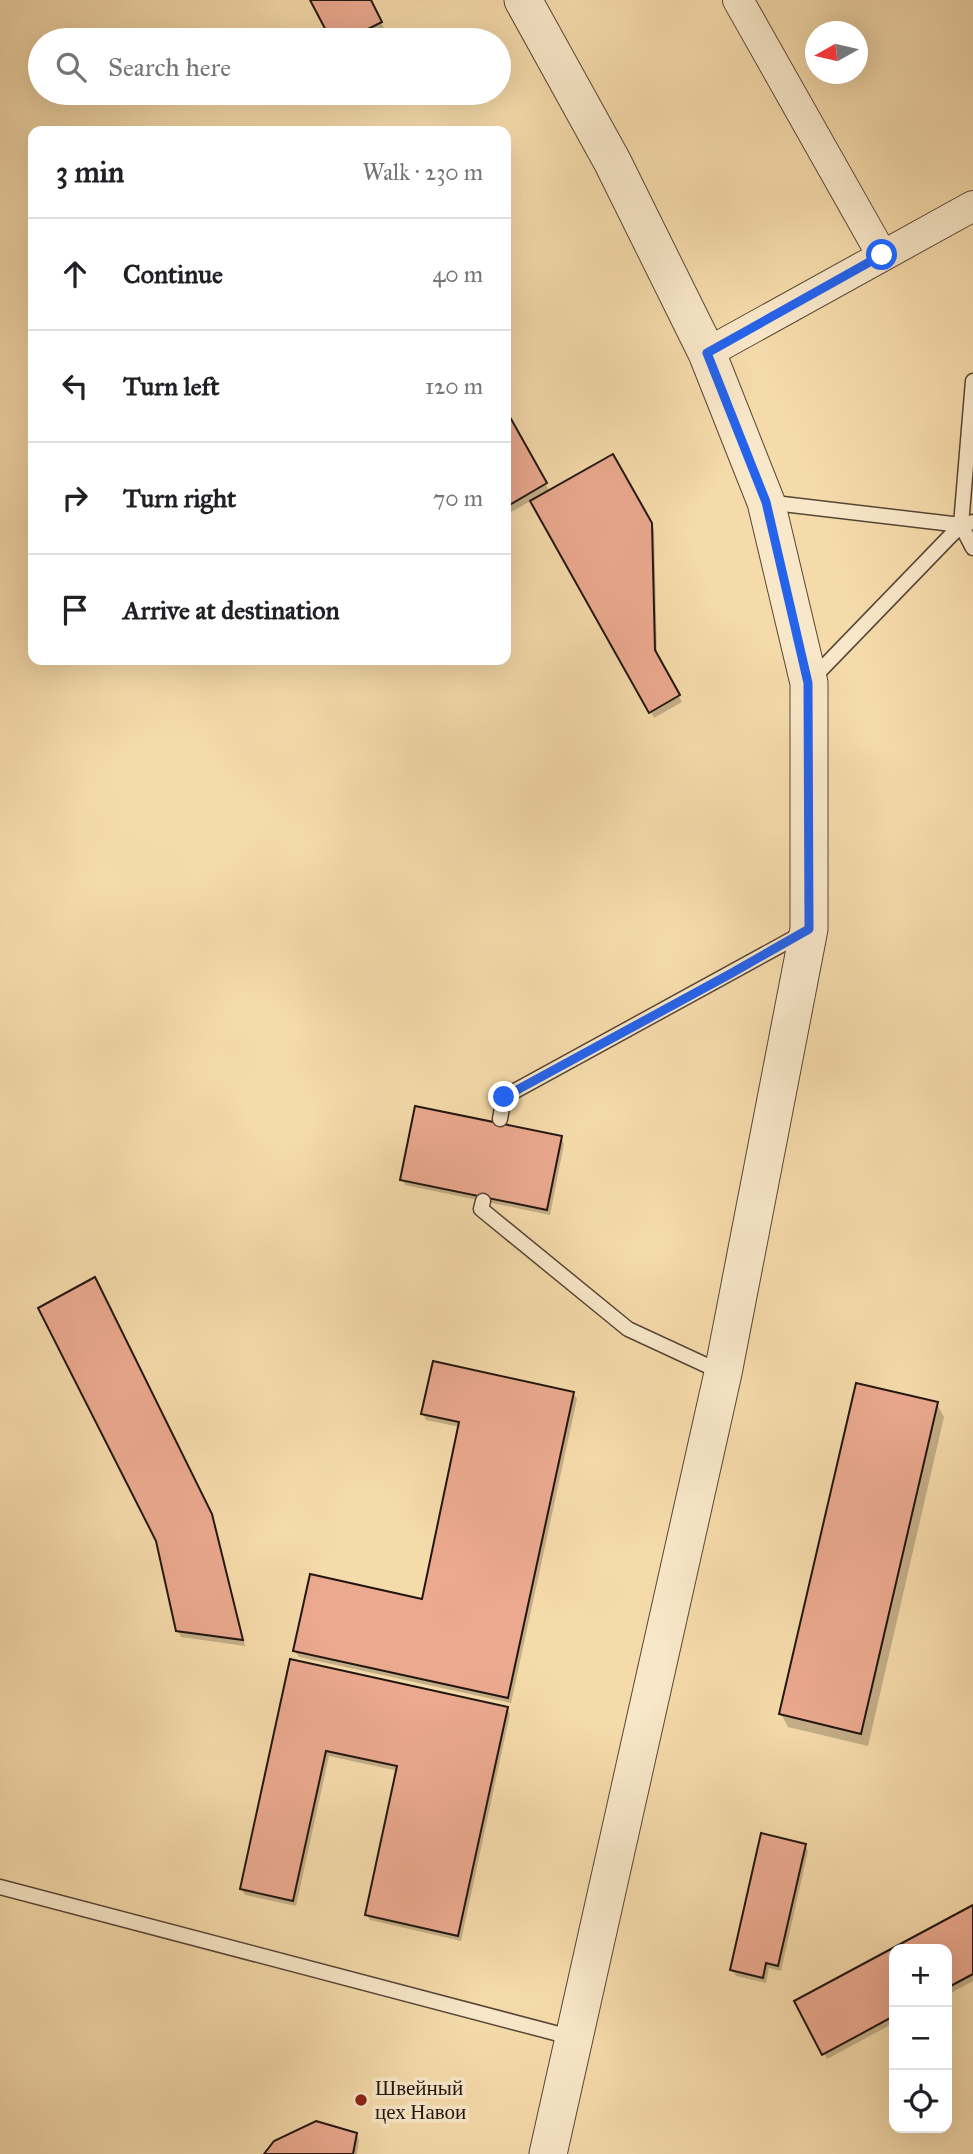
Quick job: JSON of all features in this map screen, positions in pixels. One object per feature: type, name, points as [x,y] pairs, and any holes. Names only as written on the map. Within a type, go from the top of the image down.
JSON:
[{"type":"street","points":[[523,0],[612,161],[707,353],[766,502],[808,683],[809,929],[723,1373],[548,2154]]},
{"type":"street","points":[[738,0],[882,255]]},
{"type":"street","points":[[707,353],[973,206]]},
{"type":"lane","points":[[973,381],[967,524],[973,548]]},
{"type":"lane","points":[[766,502],[967,524]]},
{"type":"lane","points":[[808,683],[967,524]]},
{"type":"lane","points":[[500,1119],[504,1097],[809,929]]},
{"type":"lane","points":[[483,1201],[481,1209],[628,1329],[723,1373]]},
{"type":"lane","points":[[0,1887],[574,2038]]},
{"type":"building","points":[[310,0],[371,0],[382,22],[370,28],[325,28]]},
{"type":"building","points":[[511,419],[547,483],[511,504]]},
{"type":"building","points":[[613,454],[652,523],[655,650],[680,695],[649,713],[530,501]]},
{"type":"building","points":[[415,1106],[562,1136],[547,1210],[400,1180]]},
{"type":"building","points":[[95,1277],[212,1514],[243,1640],[176,1631],[156,1541],[38,1308]]},
{"type":"building","points":[[433,1361],[574,1392],[508,1698],[293,1651],[310,1574],[422,1599],[459,1422],[421,1414]]},
{"type":"building","points":[[856,1383],[938,1402],[861,1734],[779,1714]]},
{"type":"building","points":[[290,1659],[508,1707],[458,1936],[365,1915],[397,1766],[326,1751],[293,1901],[240,1889]]},
{"type":"building","points":[[761,1833],[806,1844],[778,1966],[766,1963],[763,1978],[730,1970]]},
{"type":"building","points":[[973,1905],[973,1974],[952,1985],[952,1944],[900,1944]]},
{"type":"building","points":[[889,1950],[889,2019],[822,2055],[794,2001]]},
{"type":"building","points":[[316,2121],[357,2133],[353,2154],[264,2154],[274,2141]]},
{"type":"place","name":"Швейный цех Навои","points":[[361,2100]]},
{"type":"route","points":[[504,1097],[809,929],[808,683],[766,502],[707,353],[882,255]]}]
